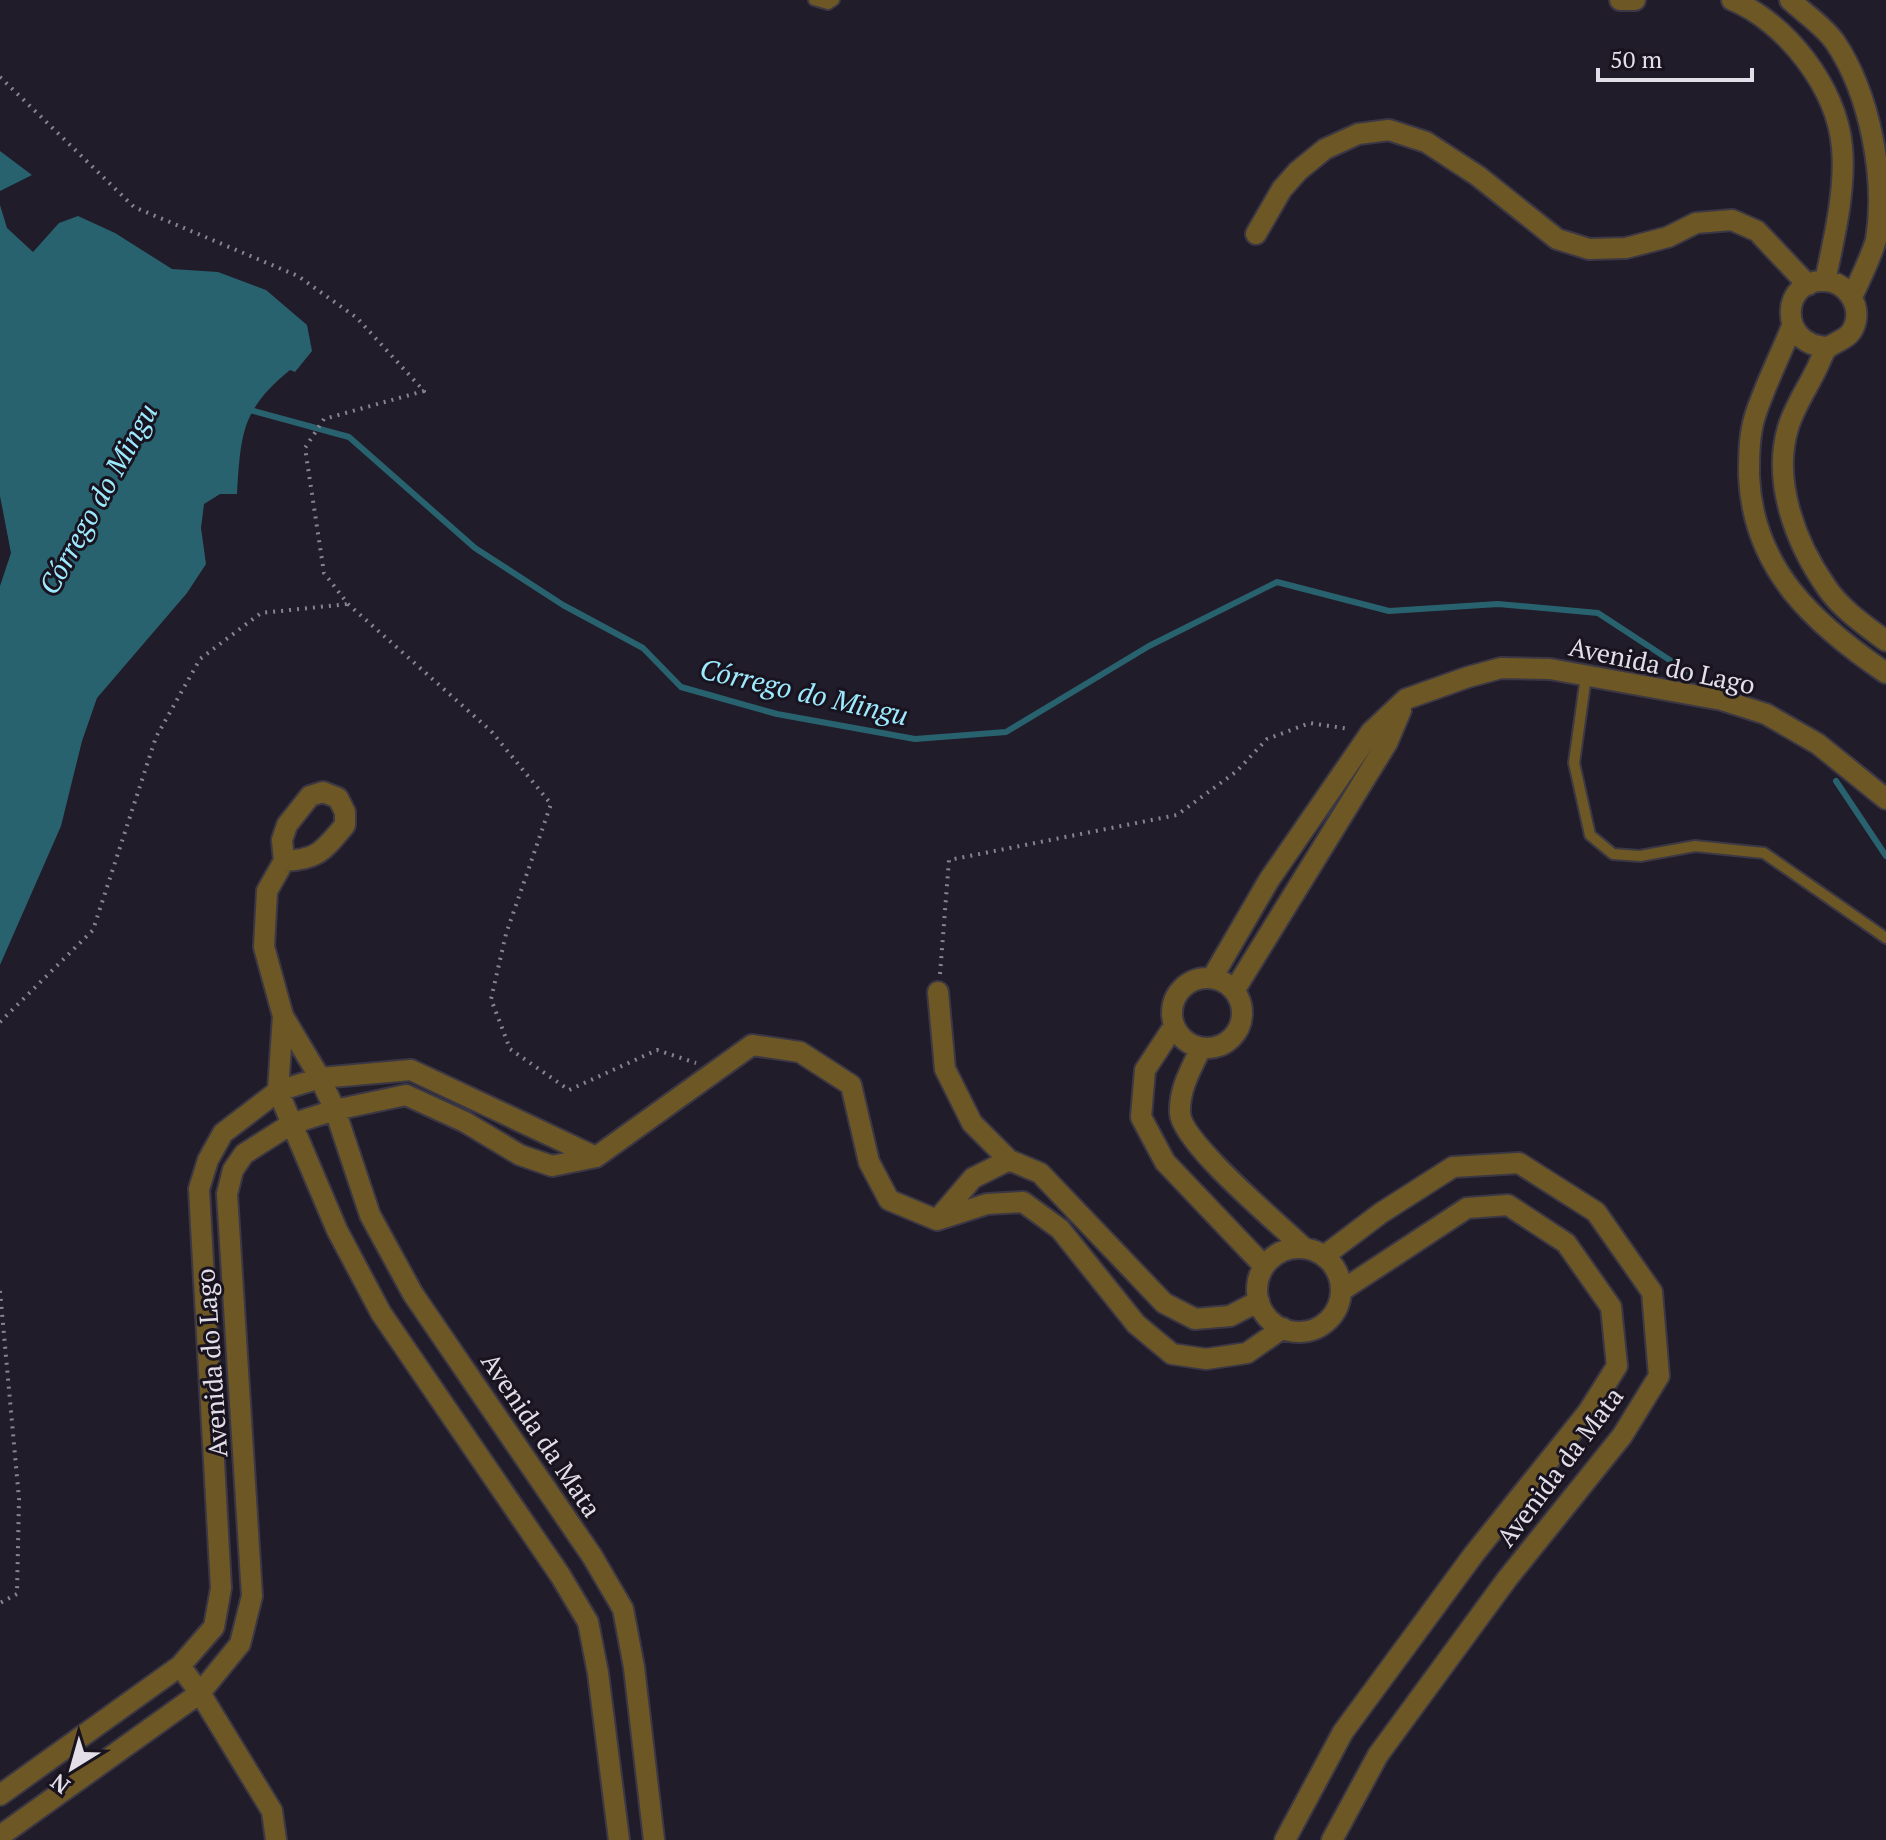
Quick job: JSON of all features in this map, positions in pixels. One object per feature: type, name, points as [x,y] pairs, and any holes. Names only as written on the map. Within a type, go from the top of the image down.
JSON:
[{"type":"street","points":[[1620,0],[1635,0]]},
{"type":"street","points":[[1732,0],[1763,19],[1809,62],[1831,106],[1842,146],[1839,216],[1816,283],[1796,294],[1791,305],[1792,326],[1754,418],[1749,452],[1751,502],[1767,552],[1795,597],[1825,627],[1886,673]]},
{"type":"street","points":[[1790,0],[1833,39],[1862,91],[1878,152],[1882,205],[1876,241],[1852,297]]},
{"type":"street","points":[[1256,234],[1282,189],[1316,156],[1358,134],[1389,130],[1426,142],[1478,176],[1557,239],[1589,249],[1626,248],[1668,237],[1696,223],[1732,220],[1757,231],[1816,283],[1845,289],[1852,297],[1856,318],[1853,329],[1838,344],[1827,347],[1806,342],[1792,326]]},
{"type":"street","points":[[1827,347],[1788,426],[1783,457],[1785,493],[1801,542],[1828,590],[1886,641]]},
{"type":"street","name":"Avenida do Lago","points":[[1212,978],[1269,880],[1371,732],[1406,699],[1501,668],[1550,669],[1722,700],[1766,714],[1818,744],[1886,799]]},
{"type":"street","points":[[1234,991],[1387,743],[1406,699]]},
{"type":"street","points":[[284,861],[267,891],[264,947],[283,1016],[278,1091],[337,1230],[381,1313],[551,1562],[588,1622],[598,1673],[619,1840]]},
{"type":"street","points":[[1212,978],[1224,982],[1234,991],[1242,1014],[1234,1036],[1225,1044],[1201,1048],[1180,1037],[1171,1014],[1179,991],[1188,983],[1212,978]]},
{"type":"street","points":[[938,992],[945,1069],[972,1123],[1009,1160],[1040,1173],[1164,1303],[1195,1319],[1230,1316],[1259,1301]]},
{"type":"street","name":"Avenida da Mata","points":[[283,1016],[335,1110],[370,1215],[413,1294],[592,1556],[623,1609],[634,1667],[654,1840]]},
{"type":"street","points":[[1174,1026],[1145,1070],[1141,1117],[1165,1162],[1264,1266]]},
{"type":"street","name":"Avenida do Lago","points":[[0,1836],[200,1693],[240,1644],[252,1596],[227,1194],[233,1170],[244,1154],[291,1124],[335,1110],[406,1095],[465,1122],[520,1155],[552,1166],[596,1157],[752,1045],[800,1052],[851,1085],[869,1162],[889,1200],[937,1220]]},
{"type":"street","points":[[1201,1048],[1184,1084],[1179,1115],[1194,1143],[1304,1248],[1324,1256],[1334,1266],[1341,1291],[1339,1304],[1323,1325],[1298,1332],[1283,1328],[1264,1313],[1259,1301],[1259,1277],[1264,1266],[1275,1255],[1289,1249],[1304,1248]]},
{"type":"street","name":"Avenida do Lago","points":[[0,1795],[180,1666],[214,1627],[221,1588],[199,1189],[208,1160],[223,1133],[278,1091],[320,1078],[411,1070],[596,1157]]},
{"type":"street","points":[[937,1220],[973,1178],[1009,1160]]},
{"type":"street","name":"Avenida da Mata","points":[[1324,1256],[1381,1213],[1453,1167],[1519,1163],[1596,1212],[1652,1292],[1659,1376],[1622,1436],[1507,1579],[1378,1755],[1332,1840]]},
{"type":"street","points":[[937,1220],[987,1204],[1023,1202],[1060,1229],[1136,1324],[1172,1354],[1206,1359],[1247,1353],[1283,1328]]},
{"type":"street","name":"Avenida da Mata","points":[[1285,1840],[1343,1732],[1474,1554],[1588,1412],[1617,1366],[1611,1307],[1566,1243],[1508,1205],[1467,1208],[1341,1291]]},
{"type":"street","points":[[180,1666],[200,1693],[272,1811],[276,1840]]},
{"type":"lane","points":[[814,0],[828,4],[834,0]]},
{"type":"lane","points":[[1586,676],[1574,763],[1590,835],[1613,854],[1640,856],[1695,846],[1764,853],[1886,938]]},
{"type":"path","points":[[0,77],[134,207],[298,276],[357,318],[424,391],[324,419],[305,448],[324,573],[348,604],[491,731],[551,804],[506,934],[491,999],[510,1049],[569,1090],[657,1050],[717,1070]]},
{"type":"path","points":[[0,1022],[93,930],[156,737],[200,659],[261,613],[348,604]]},
{"type":"path","points":[[938,992],[949,860],[1177,815],[1237,771],[1267,739],[1310,723],[1371,732]]},
{"type":"path","points":[[0,1291],[19,1499],[17,1594],[0,1603]]},
{"type":"water","points":[[0,151],[32,175],[0,191]]},
{"type":"water","points":[[0,205],[7,228],[33,252],[59,223],[78,216],[115,233],[172,269],[218,272],[266,290],[307,325],[312,351],[295,372],[290,370],[274,384],[253,411],[243,439],[237,494],[220,494],[204,504],[201,528],[206,564],[187,593],[97,698],[82,741],[61,826],[0,965],[0,586],[11,553],[0,496]]},
{"type":"waterway","name":"Córrego do Mingu","points":[[246,409],[349,437],[475,548],[563,605],[643,648],[681,687],[777,714],[915,739],[1006,732],[1149,646],[1277,582],[1389,611],[1498,604],[1598,613],[1691,674]]},
{"type":"waterway","name":"Córrego do Mingu","points":[[1836,781],[1886,856]]}]
